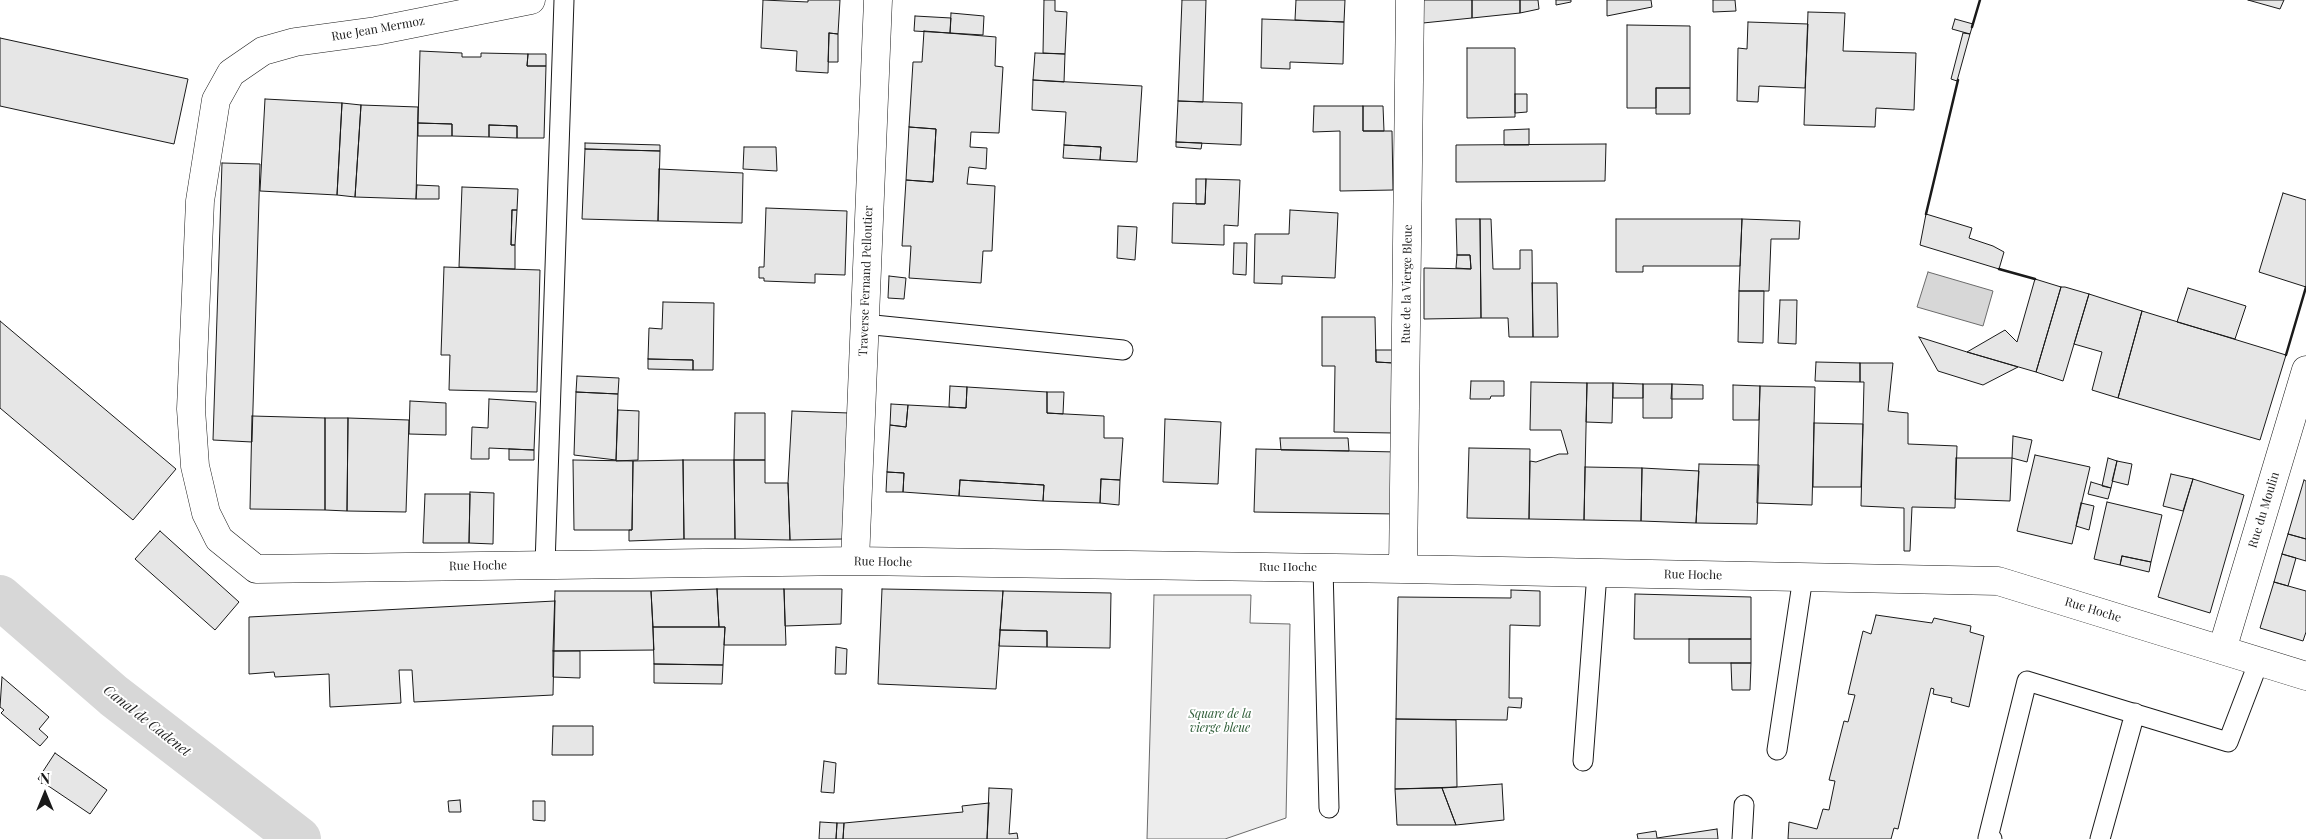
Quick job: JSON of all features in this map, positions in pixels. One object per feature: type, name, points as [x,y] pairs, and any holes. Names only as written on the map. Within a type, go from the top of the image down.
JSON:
[{"type":"street","name":"Rue Jean Mermoz","points":[[256,569],[219,539],[206,513],[195,466],[191,410],[200,201],[216,100],[231,73],[263,50],[295,42],[376,31],[531,0]]},
{"type":"street","name":"Traverse Fernand Pelloutier","points":[[855,561],[878,0]]},
{"type":"street","name":"Rue de la Vierge Bleue","points":[[1403,569],[1410,0]]},
{"type":"street","name":"Rue du Moulin","points":[[2222,650],[2306,370]]},
{"type":"street","name":"Rue Hoche","points":[[256,569],[855,561],[1323,567],[1998,581],[2306,676]]},
{"type":"lane","points":[[545,565],[564,0]]},
{"type":"lane","points":[[864,324],[1123,350]]},
{"type":"lane","points":[[1323,567],[1329,808]]},
{"type":"lane","points":[[1583,762],[1597,573]]},
{"type":"lane","points":[[1777,750],[1803,577]]},
{"type":"lane","points":[[1992,839],[1988,838],[2027,680],[2228,742],[2259,661]]},
{"type":"lane","points":[[2100,839],[2135,714]]},
{"type":"lane","points":[[1742,839],[1744,805]]},
{"type":"shaded area","points":[[1928,272],[1993,291],[1983,326],[1917,307]]},
{"type":"shaded area","name":"Square de la vierge bleue","points":[[1154,595],[1251,595],[1250,623],[1290,624],[1286,818],[1225,839],[1147,839]]},
{"type":"building","points":[[763,0],[808,2],[808,0],[840,0],[838,34],[829,33],[828,73],[796,71],[797,51],[761,48]]},
{"type":"building","points":[[1044,0],[1055,0],[1055,11],[1067,12],[1065,54],[1043,53]]},
{"type":"building","points":[[1182,0],[1206,0],[1203,102],[1178,101]]},
{"type":"building","points":[[1296,0],[1345,0],[1344,22],[1295,20]]},
{"type":"building","points":[[1423,0],[1472,0],[1472,18],[1423,23]]},
{"type":"building","points":[[1472,0],[1520,0],[1520,13],[1472,18]]},
{"type":"building","points":[[1520,0],[1538,0],[1539,9],[1520,13]]},
{"type":"building","points":[[1556,0],[1571,0],[1571,2],[1556,5]]},
{"type":"building","points":[[1607,0],[1651,0],[1652,7],[1607,16]]},
{"type":"building","points":[[1713,0],[1735,0],[1736,11],[1713,12]]},
{"type":"building","points":[[2248,0],[2284,0],[2280,9]]},
{"type":"building","points":[[1808,12],[1845,13],[1843,51],[1916,53],[1914,110],[1876,108],[1875,127],[1804,125]]},
{"type":"building","points":[[951,13],[984,16],[983,35],[950,33]]},
{"type":"building","points":[[915,16],[951,18],[950,33],[914,31]]},
{"type":"building","points":[[1262,19],[1344,22],[1343,64],[1290,62],[1290,69],[1261,68]]},
{"type":"building","points":[[1955,19],[1973,24],[1970,34],[1952,29]]},
{"type":"building","points":[[1748,22],[1808,24],[1805,88],[1759,86],[1758,102],[1737,101],[1738,48],[1747,49]]},
{"type":"building","points":[[1627,25],[1690,26],[1690,88],[1656,88],[1656,108],[1627,108]]},
{"type":"building","points":[[924,31],[996,37],[995,66],[1003,67],[999,133],[971,132],[970,147],[987,148],[986,169],[969,167],[967,184],[995,186],[992,251],[983,251],[981,283],[909,278],[911,246],[902,246],[906,180],[933,182],[936,129],[909,127],[913,62],[922,62]]},
{"type":"building","points":[[829,33],[838,34],[838,62],[828,62]]},
{"type":"building","points":[[1963,33],[1970,34],[1957,81],[1951,79]]},
{"type":"building","points":[[0,38],[188,79],[174,144],[0,106]]},
{"type":"building","points":[[1467,48],[1515,48],[1515,117],[1467,118]]},
{"type":"building","points":[[420,51],[462,53],[462,57],[481,57],[481,53],[528,54],[527,66],[546,66],[544,138],[517,138],[517,126],[489,125],[489,137],[452,136],[452,124],[418,123]]},
{"type":"building","points":[[1035,53],[1065,54],[1064,82],[1033,80]]},
{"type":"building","points":[[528,54],[546,54],[546,66],[527,66]]},
{"type":"building","points":[[1033,80],[1142,86],[1137,162],[1100,160],[1101,147],[1064,145],[1066,112],[1032,110]]},
{"type":"building","points":[[1656,88],[1690,88],[1690,114],[1656,114]]},
{"type":"building","points":[[1515,94],[1527,94],[1527,112],[1515,113]]},
{"type":"building","points":[[265,99],[342,103],[337,195],[260,191]]},
{"type":"building","points":[[1178,101],[1242,103],[1241,145],[1176,142]]},
{"type":"building","points":[[342,103],[361,105],[355,197],[337,195]]},
{"type":"building","points":[[361,105],[418,107],[416,199],[355,197]]},
{"type":"building","points":[[1314,106],[1363,106],[1363,131],[1392,131],[1393,190],[1340,191],[1340,131],[1313,132]]},
{"type":"building","points":[[1363,106],[1383,106],[1384,131],[1363,131]]},
{"type":"building","points":[[418,123],[452,124],[452,136],[418,136]]},
{"type":"building","points":[[489,125],[517,126],[517,138],[489,137]]},
{"type":"building","points":[[909,127],[936,129],[933,182],[906,180]]},
{"type":"building","points":[[1529,129],[1529,145],[1504,145],[1504,130]]},
{"type":"building","points":[[1176,142],[1202,143],[1201,149],[1176,147]]},
{"type":"building","points":[[585,143],[660,145],[660,151],[585,149]]},
{"type":"building","points":[[1606,144],[1605,181],[1456,182],[1456,145]]},
{"type":"building","points":[[1064,145],[1101,147],[1100,160],[1063,158]]},
{"type":"building","points":[[744,147],[776,147],[777,171],[743,169]]},
{"type":"building","points":[[585,149],[660,151],[658,221],[582,219]]},
{"type":"building","points":[[222,163],[260,164],[252,442],[213,440]]},
{"type":"building","points":[[659,169],[743,173],[742,223],[658,221]]},
{"type":"building","points":[[1196,179],[1206,179],[1205,204],[1196,204]]},
{"type":"building","points":[[1206,179],[1240,180],[1238,226],[1224,225],[1224,245],[1172,243],[1173,203],[1205,204]]},
{"type":"building","points":[[417,185],[439,186],[439,199],[416,199]]},
{"type":"building","points":[[462,187],[518,189],[517,210],[512,210],[511,245],[515,245],[515,269],[459,267]]},
{"type":"building","points":[[2283,193],[2306,200],[2306,287],[2259,272]]},
{"type":"building","points":[[766,208],[847,211],[845,275],[815,274],[815,283],[764,281],[764,278],[759,278],[759,267],[764,267]]},
{"type":"building","points":[[512,210],[517,210],[515,245],[511,245]]},
{"type":"building","points":[[1290,210],[1338,213],[1335,278],[1282,276],[1282,284],[1254,283],[1255,234],[1289,234]]},
{"type":"building","points":[[1926,214],[1972,228],[1969,238],[2004,252],[1999,269],[1920,245]]},
{"type":"building","points":[[1456,219],[1480,219],[1481,318],[1424,319],[1424,268],[1471,269],[1470,255],[1457,255]]},
{"type":"building","points":[[1480,219],[1491,219],[1493,269],[1520,269],[1520,250],[1532,250],[1533,337],[1509,337],[1508,318],[1481,318]]},
{"type":"building","points":[[1616,219],[1742,219],[1740,266],[1643,266],[1643,272],[1616,272]]},
{"type":"building","points":[[1742,219],[1800,221],[1799,239],[1771,239],[1769,291],[1739,291]]},
{"type":"building","points":[[1118,226],[1137,227],[1135,260],[1117,258]]},
{"type":"building","points":[[1234,243],[1247,243],[1246,275],[1233,274]]},
{"type":"building","points":[[1457,255],[1470,255],[1471,269],[1456,268]]},
{"type":"building","points":[[444,267],[540,270],[537,392],[449,390],[450,355],[441,355]]},
{"type":"building","points":[[889,276],[906,278],[904,299],[888,298]]},
{"type":"building","points":[[2035,279],[2061,287],[2036,372],[1967,352],[2005,330],[2017,342]]},
{"type":"building","points":[[1532,283],[1557,283],[1558,337],[1533,337]]},
{"type":"building","points":[[2061,287],[2089,294],[2063,381],[2036,372]]},
{"type":"building","points":[[2188,288],[2246,306],[2235,339],[2177,322]]},
{"type":"building","points":[[1739,291],[1764,291],[1763,343],[1738,342]]},
{"type":"building","points":[[2089,294],[2142,311],[2118,398],[2092,390],[2102,352],[2074,344]]},
{"type":"building","points":[[1780,300],[1797,300],[1796,344],[1778,343]]},
{"type":"building","points":[[663,302],[714,303],[713,370],[693,370],[693,360],[648,359],[649,328],[662,329]]},
{"type":"building","points":[[2142,311],[2286,355],[2260,440],[2118,398]]},
{"type":"building","points":[[1322,317],[1375,317],[1376,362],[1394,363],[1394,433],[1334,432],[1335,366],[1322,366]]},
{"type":"building","points":[[0,321],[176,469],[133,520],[0,408]]},
{"type":"building","points":[[1919,337],[2018,367],[1983,385],[1938,371]]},
{"type":"building","points":[[1376,350],[1394,350],[1394,363],[1376,362]]},
{"type":"building","points":[[648,359],[693,360],[693,370],[648,369]]},
{"type":"building","points":[[1816,362],[1860,363],[1860,382],[1815,381]]},
{"type":"building","points":[[1860,363],[1893,363],[1888,411],[1908,413],[1908,444],[1957,446],[1955,508],[1912,507],[1910,551],[1904,551],[1904,508],[1861,506],[1864,382],[1860,382]]},
{"type":"building","points":[[577,376],[619,378],[618,394],[576,392]]},
{"type":"building","points":[[1471,381],[1504,381],[1504,396],[1491,396],[1490,399],[1470,399]]},
{"type":"building","points":[[1531,382],[1587,383],[1584,520],[1529,519],[1530,461],[1536,462],[1559,454],[1568,454],[1561,430],[1530,430]]},
{"type":"building","points":[[1587,383],[1613,383],[1612,423],[1586,422]]},
{"type":"building","points":[[1613,383],[1643,384],[1643,398],[1613,398]]},
{"type":"building","points":[[1643,384],[1672,384],[1672,418],[1643,418]]},
{"type":"building","points":[[1672,384],[1703,385],[1703,399],[1671,399]]},
{"type":"building","points":[[1733,385],[1760,386],[1759,420],[1733,420]]},
{"type":"building","points":[[950,386],[967,387],[966,408],[949,407]]},
{"type":"building","points":[[1760,386],[1815,387],[1812,505],[1757,503]]},
{"type":"building","points":[[967,387],[1047,392],[1047,413],[1104,416],[1104,438],[1123,438],[1120,480],[1101,479],[1100,503],[1043,501],[1044,485],[960,480],[959,496],[903,492],[904,473],[887,472],[890,425],[906,427],[908,405],[966,408]]},
{"type":"building","points":[[576,392],[618,394],[616,460],[574,455]]},
{"type":"building","points":[[1047,392],[1064,392],[1063,414],[1047,413]]},
{"type":"building","points":[[489,399],[536,402],[534,450],[489,448],[489,459],[471,459],[472,427],[488,428]]},
{"type":"building","points":[[410,401],[446,403],[446,435],[409,434]]},
{"type":"building","points":[[891,404],[908,405],[906,427],[890,425]]},
{"type":"building","points":[[618,410],[639,411],[638,460],[616,461]]},
{"type":"building","points":[[792,411],[849,413],[843,539],[790,540],[788,483]]},
{"type":"building","points":[[735,413],[765,413],[765,460],[734,460]]},
{"type":"building","points":[[252,416],[325,418],[325,510],[250,509]]},
{"type":"building","points":[[325,418],[348,418],[347,511],[325,510]]},
{"type":"building","points":[[348,418],[409,420],[406,512],[347,511]]},
{"type":"building","points":[[1165,419],[1221,422],[1218,484],[1163,482]]},
{"type":"building","points":[[1814,423],[1863,424],[1861,487],[1813,487]]},
{"type":"building","points":[[2013,436],[2032,440],[2027,462],[2012,458]]},
{"type":"building","points":[[1280,438],[1348,438],[1349,451],[1281,450]]},
{"type":"building","points":[[1469,448],[1530,449],[1529,519],[1467,518]]},
{"type":"building","points":[[509,449],[534,450],[534,460],[509,460]]},
{"type":"building","points":[[1256,449],[1397,452],[1397,514],[1254,512]]},
{"type":"building","points":[[2035,455],[2090,467],[2072,544],[2017,531]]},
{"type":"building","points":[[1956,458],[2012,458],[2010,501],[1955,499]]},
{"type":"building","points":[[2108,458],[2117,461],[2111,488],[2102,486]]},
{"type":"building","points":[[573,460],[633,461],[632,530],[574,530]]},
{"type":"building","points":[[683,460],[734,460],[735,539],[684,539]]},
{"type":"building","points":[[683,460],[684,539],[629,541],[629,530],[632,530],[633,461]]},
{"type":"building","points":[[734,460],[765,460],[765,483],[788,483],[790,540],[735,539]]},
{"type":"building","points":[[2117,461],[2132,464],[2128,485],[2112,481]]},
{"type":"building","points":[[1699,464],[1759,465],[1757,524],[1696,523]]},
{"type":"building","points":[[1585,467],[1642,468],[1641,521],[1584,520]]},
{"type":"building","points":[[1642,468],[1699,471],[1696,523],[1641,521]]},
{"type":"building","points":[[887,472],[904,473],[903,492],[886,492]]},
{"type":"building","points":[[2171,474],[2193,479],[2183,511],[2163,506]]},
{"type":"building","points":[[1101,479],[1120,480],[1119,505],[1100,503]]},
{"type":"building","points":[[2193,479],[2244,495],[2210,613],[2158,597]]},
{"type":"building","points":[[960,480],[1044,485],[1043,501],[959,496]]},
{"type":"building","points":[[2304,480],[2306,481],[2306,539],[2288,534]]},
{"type":"building","points":[[2091,482],[2111,488],[2108,499],[2088,494]]},
{"type":"building","points":[[470,492],[494,493],[493,544],[469,543]]},
{"type":"building","points":[[425,494],[470,494],[469,543],[423,543]]},
{"type":"building","points":[[2107,502],[2162,515],[2151,562],[2122,556],[2120,565],[2094,559]]},
{"type":"building","points":[[2081,503],[2094,506],[2089,530],[2076,526]]},
{"type":"building","points":[[160,531],[239,602],[215,630],[135,559]]},
{"type":"building","points":[[2288,534],[2306,539],[2306,561],[2282,554]]},
{"type":"building","points":[[2282,554],[2296,558],[2288,586],[2274,582]]},
{"type":"building","points":[[2122,556],[2151,562],[2149,572],[2120,565]]},
{"type":"building","points":[[2274,582],[2306,591],[2306,632],[2303,641],[2260,628]]},
{"type":"building","points":[[717,589],[719,627],[653,627],[651,591]]},
{"type":"building","points":[[717,589],[784,589],[786,645],[724,645],[725,627],[719,627]]},
{"type":"building","points":[[784,589],[842,589],[841,624],[785,626]]},
{"type":"building","points":[[882,589],[1003,591],[996,689],[878,684]]},
{"type":"building","points":[[1511,590],[1540,591],[1540,626],[1510,625],[1509,698],[1522,698],[1521,708],[1508,707],[1507,720],[1396,719],[1398,597],[1511,598]]},
{"type":"building","points":[[555,591],[651,591],[654,650],[553,651]]},
{"type":"building","points":[[1003,591],[1111,593],[1110,648],[1047,647],[1047,631],[1000,630]]},
{"type":"building","points":[[1635,594],[1751,597],[1751,639],[1634,639]]},
{"type":"building","points":[[555,601],[553,695],[414,702],[412,670],[399,670],[401,703],[330,707],[329,674],[275,677],[274,672],[249,674],[249,617]]},
{"type":"building","points":[[1876,615],[1932,623],[1934,618],[1971,626],[1970,632],[1984,636],[1969,707],[1951,702],[1952,698],[1933,694],[1934,689],[1931,688],[1898,829],[1894,828],[1891,839],[1788,839],[1789,822],[1817,829],[1823,809],[1829,810],[1835,781],[1829,780],[1844,721],[1848,722],[1855,695],[1848,694],[1863,631],[1871,634]]},
{"type":"building","points":[[653,627],[725,627],[723,665],[654,664]]},
{"type":"building","points":[[1000,630],[1047,631],[1047,647],[999,646]]},
{"type":"building","points":[[1689,639],[1751,639],[1751,663],[1689,663]]},
{"type":"building","points":[[836,647],[847,649],[846,674],[835,674]]},
{"type":"building","points":[[553,651],[580,651],[580,678],[553,677]]},
{"type":"building","points":[[1731,663],[1751,663],[1750,690],[1732,690]]},
{"type":"building","points":[[654,664],[723,665],[722,684],[654,683]]},
{"type":"building","points":[[2,677],[49,717],[39,729],[48,737],[40,746],[1,713],[4,710],[0,707]]},
{"type":"building","points":[[1396,719],[1456,720],[1457,787],[1395,789]]},
{"type":"building","points":[[553,726],[593,726],[593,755],[552,755]]},
{"type":"building","points":[[55,753],[107,790],[90,814],[38,779]]},
{"type":"building","points":[[824,761],[836,763],[834,793],[821,792]]},
{"type":"building","points":[[1502,784],[1504,820],[1456,825],[1442,788]]},
{"type":"building","points":[[989,788],[1012,789],[1009,834],[1017,833],[1018,839],[987,839]]},
{"type":"building","points":[[1442,788],[1456,825],[1397,825],[1395,789]]},
{"type":"building","points":[[460,800],[461,812],[449,812],[448,801]]},
{"type":"building","points":[[533,801],[545,801],[545,821],[533,820]]},
{"type":"building","points":[[989,803],[987,839],[843,839],[844,823],[963,812],[962,806]]},
{"type":"building","points":[[820,822],[837,823],[836,839],[819,839]]},
{"type":"building","points":[[837,823],[844,823],[843,839],[836,839]]},
{"type":"building","points":[[1717,829],[1718,839],[1638,839],[1637,834],[1656,831],[1657,838]]},
{"type":"waterway","name":"Canal de Cadenet","points":[[0,597],[114,696],[299,839]]},
{"type":"wall","points":[[1972,27],[1980,0]]},
{"type":"wall","points":[[1926,214],[1958,80]]},
{"type":"wall","points":[[1999,269],[2035,279]]},
{"type":"wall","points":[[2286,355],[2306,287]]}]
